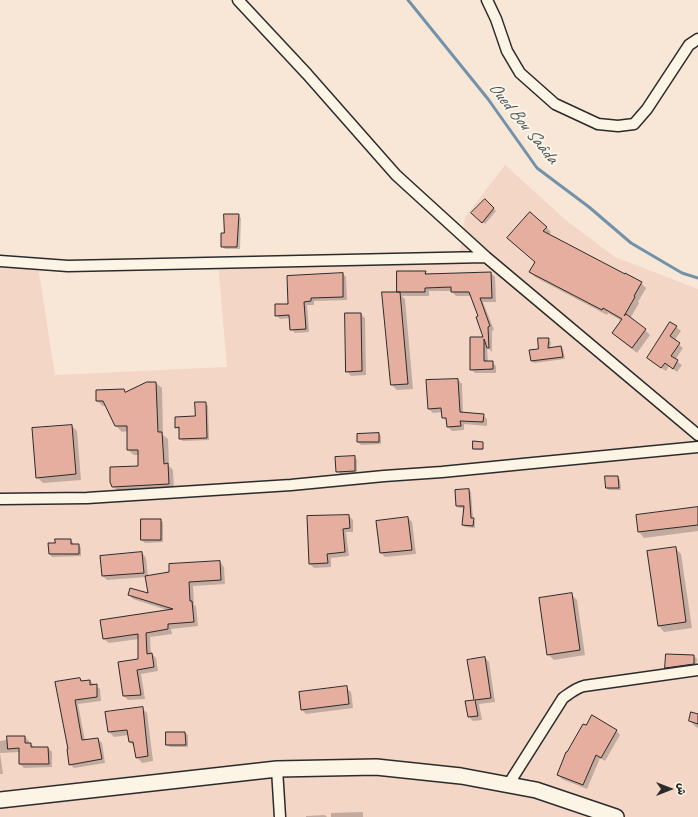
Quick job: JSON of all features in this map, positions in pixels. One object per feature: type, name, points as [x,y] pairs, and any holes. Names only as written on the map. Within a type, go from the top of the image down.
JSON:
[{"type":"main road","points":[[0,800],[277,769],[376,767],[460,776],[536,790],[616,817]]},
{"type":"street","points":[[238,0],[307,74],[396,175],[486,257],[698,435]]},
{"type":"street","points":[[487,0],[496,19],[507,51],[520,73],[556,104],[598,124],[618,126],[634,124],[647,109],[689,45],[698,39]]},
{"type":"street","points":[[0,261],[68,266],[486,257]]},
{"type":"street","points":[[0,499],[87,498],[291,485],[698,447]]},
{"type":"street","points":[[508,785],[563,698],[578,688],[698,670]]},
{"type":"street","points":[[277,769],[280,817]]},
{"type":"shaded area","points":[[505,165],[567,221],[615,257],[698,289],[698,817],[0,817],[0,266],[38,266],[55,375],[227,367],[218,264],[458,264],[465,217]]},
{"type":"building","points":[[485,199],[494,208],[482,223],[471,213]]},
{"type":"building","points":[[530,212],[547,227],[543,231],[642,282],[624,316],[626,314],[646,329],[632,348],[612,333],[622,319],[603,308],[602,310],[529,272],[535,262],[507,238]]},
{"type":"building","points":[[224,214],[239,214],[237,247],[221,247],[221,233],[224,233]]},
{"type":"building","points":[[397,271],[426,271],[425,274],[491,272],[492,298],[480,298],[490,326],[488,327],[489,348],[487,348],[484,339],[484,361],[493,361],[493,369],[470,370],[470,337],[483,337],[476,317],[478,316],[469,292],[451,292],[451,287],[425,288],[425,292],[397,292]]},
{"type":"building","points":[[343,273],[343,297],[311,298],[311,301],[304,302],[306,329],[290,330],[289,315],[275,316],[275,304],[288,304],[287,276]]},
{"type":"building","points":[[382,292],[400,292],[408,384],[391,385]]},
{"type":"building","points":[[345,313],[361,313],[362,371],[346,372]]},
{"type":"building","points":[[670,322],[677,326],[670,336],[680,343],[671,356],[678,360],[673,369],[665,363],[661,368],[647,358]]},
{"type":"building","points":[[538,338],[549,338],[548,348],[561,346],[563,357],[531,361],[529,350],[538,349]]},
{"type":"building","points":[[458,379],[460,412],[484,414],[483,422],[460,421],[461,426],[447,427],[446,418],[442,418],[441,408],[428,409],[426,380]]},
{"type":"building","points":[[147,382],[156,382],[158,432],[162,432],[164,464],[168,463],[169,484],[112,487],[110,482],[110,467],[138,466],[138,450],[127,450],[127,426],[115,426],[103,401],[96,401],[96,390],[124,389],[125,392]]},
{"type":"building","points":[[195,402],[206,402],[207,438],[179,439],[179,427],[175,428],[175,417],[195,416]]},
{"type":"building","points":[[72,425],[76,474],[36,478],[32,428]]},
{"type":"building","points":[[379,433],[379,442],[357,442],[357,434]]},
{"type":"building","points":[[473,441],[483,442],[483,449],[473,449]]},
{"type":"building","points":[[355,456],[355,471],[336,472],[335,457]]},
{"type":"building","points":[[605,476],[618,476],[619,488],[606,488]]},
{"type":"building","points":[[469,489],[471,518],[474,518],[473,526],[462,525],[464,506],[456,506],[455,490]]},
{"type":"building","points":[[698,507],[698,525],[638,532],[636,515]]},
{"type":"building","points":[[349,515],[350,528],[343,529],[345,552],[327,554],[328,563],[309,564],[307,516]]},
{"type":"building","points":[[408,517],[412,550],[380,553],[376,521]]},
{"type":"building","points":[[141,519],[161,519],[161,540],[141,540]]},
{"type":"building","points":[[55,539],[71,539],[71,544],[79,544],[79,554],[49,554],[48,543],[55,543]]},
{"type":"building","points":[[676,547],[686,622],[658,626],[647,551]]},
{"type":"building","points":[[142,552],[144,573],[102,576],[100,556]]},
{"type":"building","points":[[220,561],[221,580],[189,582],[190,601],[192,601],[194,622],[168,624],[168,629],[146,633],[147,654],[152,653],[154,667],[137,670],[141,695],[123,696],[118,662],[138,659],[138,634],[103,639],[100,620],[173,609],[128,595],[130,588],[148,593],[145,576],[169,572],[169,564]]},
{"type":"building","points":[[572,593],[580,650],[547,655],[539,598]]},
{"type":"building","points":[[666,654],[694,655],[694,664],[665,668]]},
{"type":"building","points":[[485,657],[491,698],[475,700],[478,716],[468,717],[465,701],[474,700],[467,660]]},
{"type":"building","points":[[80,678],[81,681],[90,680],[90,685],[97,684],[97,697],[75,700],[82,740],[98,738],[102,759],[69,765],[68,749],[55,682]]},
{"type":"building","points":[[347,686],[349,704],[301,710],[299,692]]},
{"type":"building","points":[[143,707],[148,756],[136,758],[133,742],[129,742],[127,730],[108,732],[105,712]]},
{"type":"building","points":[[691,712],[698,714],[698,724],[689,721]]},
{"type":"building","points":[[592,715],[617,730],[601,758],[596,755],[583,785],[557,775],[566,752],[583,724],[586,725]]},
{"type":"building","points":[[166,732],[185,732],[186,745],[166,745]]},
{"type":"building","points":[[7,736],[25,736],[25,743],[31,743],[31,747],[48,747],[49,764],[19,764],[19,748],[8,749]]},
{"type":"waterway","name":"Oued Bou Saâda","points":[[408,0],[488,99],[537,168],[589,207],[631,243],[682,273],[698,278]]}]
